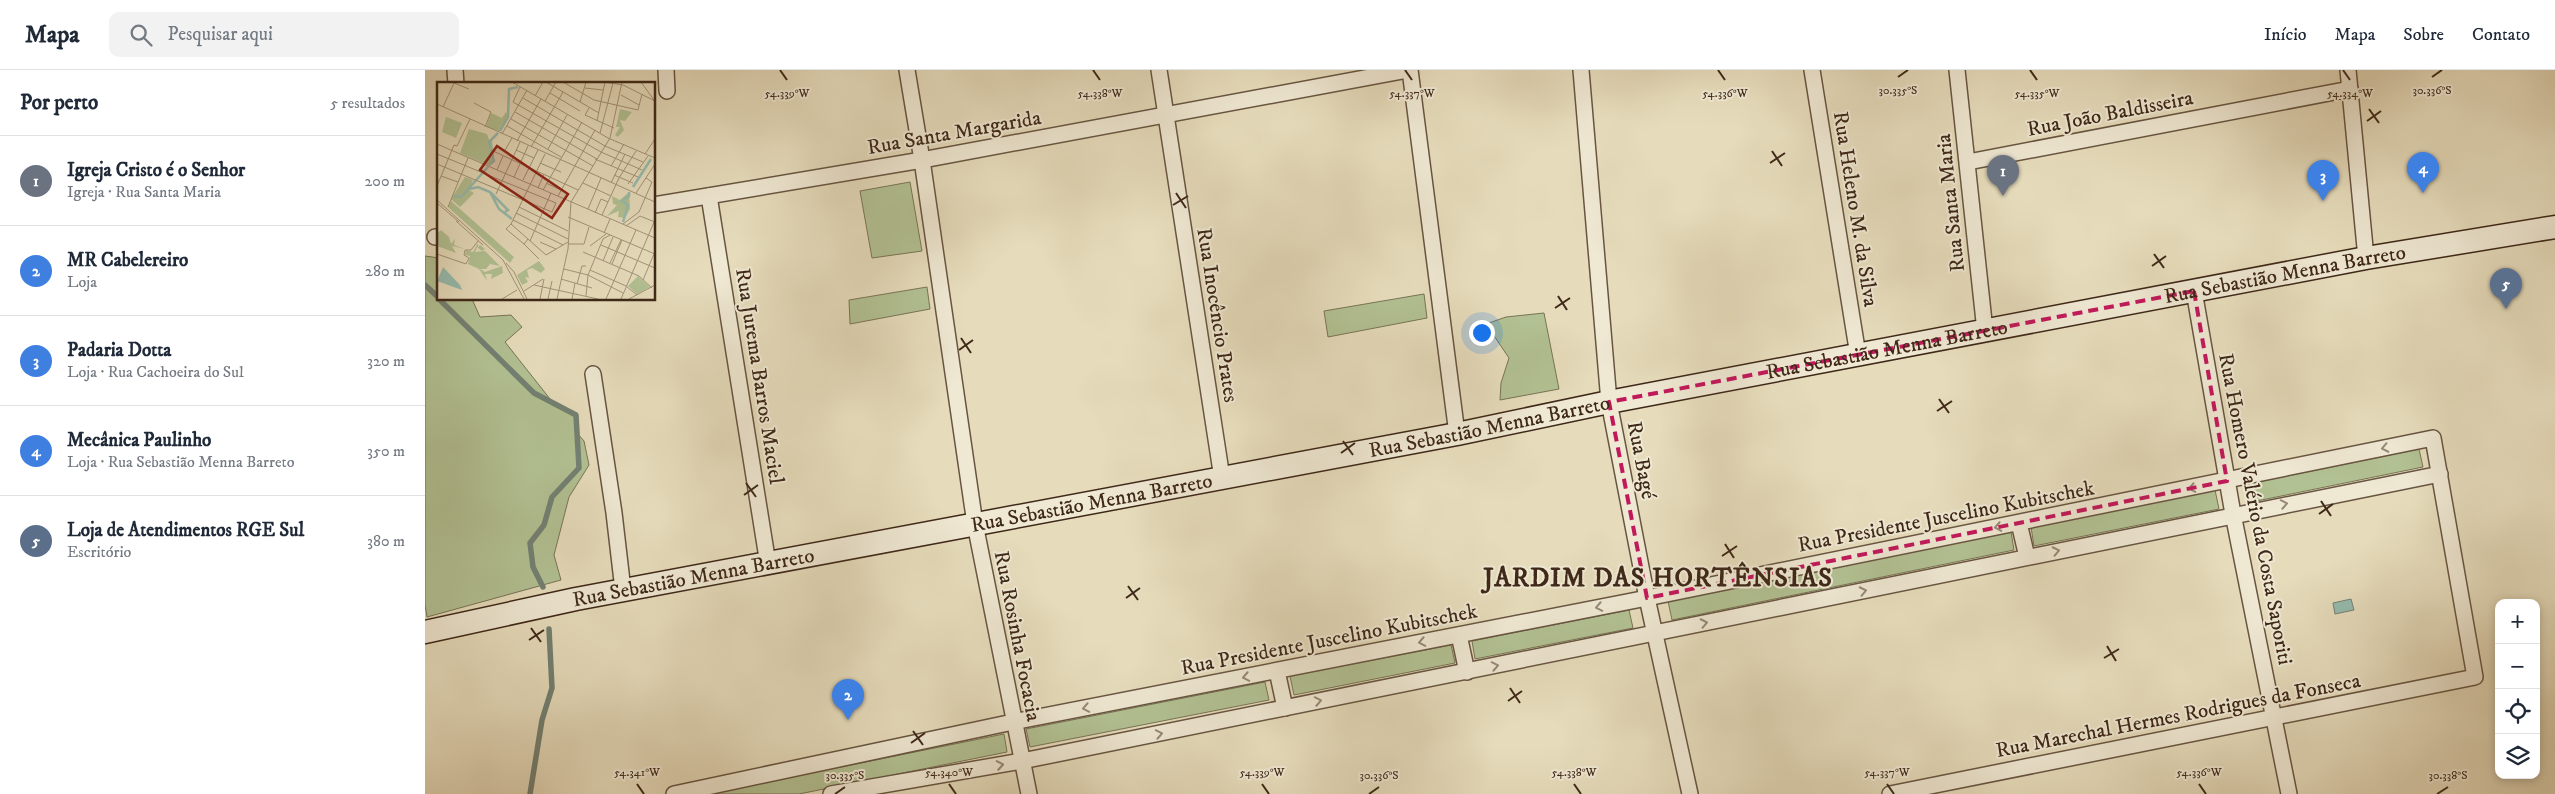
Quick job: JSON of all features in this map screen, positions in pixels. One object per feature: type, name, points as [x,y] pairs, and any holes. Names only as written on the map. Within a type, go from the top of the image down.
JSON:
[{"type":"main road","name":"Rua Sebastião Menna Barreto","points":[[425,632],[623,590],[1457,434],[1609,402],[1859,356],[2366,258],[2555,227]]},
{"type":"street","points":[[665,70],[667,91]]},
{"type":"street","name":"Rua Rosinha Focacia","points":[[907,70],[923,160],[975,524],[1013,722],[1029,794]]},
{"type":"street","name":"Rua Inocêncio Prates","points":[[1159,70],[1221,478]]},
{"type":"street","points":[[1409,70],[1457,434]]},
{"type":"street","name":"Rua Santa Margarida","points":[[655,205],[923,160],[1409,70]]},
{"type":"street","name":"Rua Bagé","points":[[1581,70],[1609,402],[1647,598],[1690,794]]},
{"type":"street","name":"Rua Heleno M. da Silva","points":[[1812,70],[1859,356]]},
{"type":"street","name":"Rua Santa Maria","points":[[1957,70],[1985,331]]},
{"type":"street","points":[[2348,70],[2366,258]]},
{"type":"street","name":"Rua João Baldisseira","points":[[1968,162],[2350,89]]},
{"type":"street","name":"Rua Jurema Barros Maciel","points":[[709,196],[768,564]]},
{"type":"street","name":"Rua Homero Valério da Costa Saporiti","points":[[2194,291],[2233,514],[2289,794]]},
{"type":"street","points":[[593,374],[614,513],[623,590]]},
{"type":"street","name":"Rua Presidente Juscelino Kubitschek","points":[[674,794],[1013,722],[1647,598],[2433,438],[2440,474]]},
{"type":"street","points":[[831,794],[1022,761],[1467,672],[2233,514],[2440,474]]},
{"type":"street","name":"Rua Marechal Hermes Rodrigues da Fonseca","points":[[1889,794],[2475,676],[2440,474]]},
{"type":"street","points":[[2019,523],[2027,557]]},
{"type":"street","points":[[1459,635],[1467,672]]},
{"type":"street","points":[[1277,670],[1285,708]]},
{"type":"highlighted area","points":[[2194,291],[2227,481],[1647,598],[1609,402]]},
{"type":"green space","points":[[910,182],[922,251],[872,258],[860,191]]},
{"type":"green space","points":[[425,256],[437,258],[437,300],[472,300],[480,317],[511,315],[522,327],[505,342],[554,404],[576,415],[577,433],[584,441],[589,465],[569,497],[554,555],[561,580],[427,617],[425,605]]},
{"type":"green space","points":[[927,287],[930,309],[850,324],[849,300]]},
{"type":"green space","points":[[1424,294],[1427,318],[1328,337],[1324,311]]},
{"type":"green space","points":[[1544,313],[1559,389],[1500,400],[1501,383],[1509,358],[1486,324],[1506,317]]},
{"type":"green space","points":[[2419,449],[2423,467],[2252,502],[2248,484]]},
{"type":"green space","points":[[2215,490],[2219,509],[2034,546],[2031,527]]},
{"type":"green space","points":[[2011,532],[2014,550],[1672,620],[1668,601]]},
{"type":"green space","points":[[1629,610],[1633,628],[1475,659],[1472,641]]},
{"type":"green space","points":[[1451,645],[1455,663],[1294,695],[1290,676]]},
{"type":"green space","points":[[1265,682],[1269,700],[1030,747],[1026,729]]},
{"type":"green space","points":[[1004,734],[1007,752],[799,794],[707,794]]},
{"type":"water","points":[[2351,599],[2354,610],[2335,614],[2333,603]]},
{"type":"waterway","points":[[425,285],[437,296]]},
{"type":"waterway","points":[[440,300],[534,393],[576,415],[579,468],[552,497],[544,525],[530,543],[533,567],[543,587]]},
{"type":"waterway","points":[[530,794],[542,720],[552,688],[549,629]]},
{"type":"place","name":"Mecânica Paulinho","points":[[2423,193]]},
{"type":"place","name":"Igreja Cristo é o Senhor","points":[[2003,196]]},
{"type":"place","name":"Padaria Dotta","points":[[2323,201]]},
{"type":"place","name":"Loja de Atendimentos RGE Sul","points":[[2506,309]]},
{"type":"place","name":"MR Cabelereiro","points":[[848,720]]},
{"type":"district","name":"JARDIM DAS HORTÊNSIAS","points":[[1658,577]]}]
